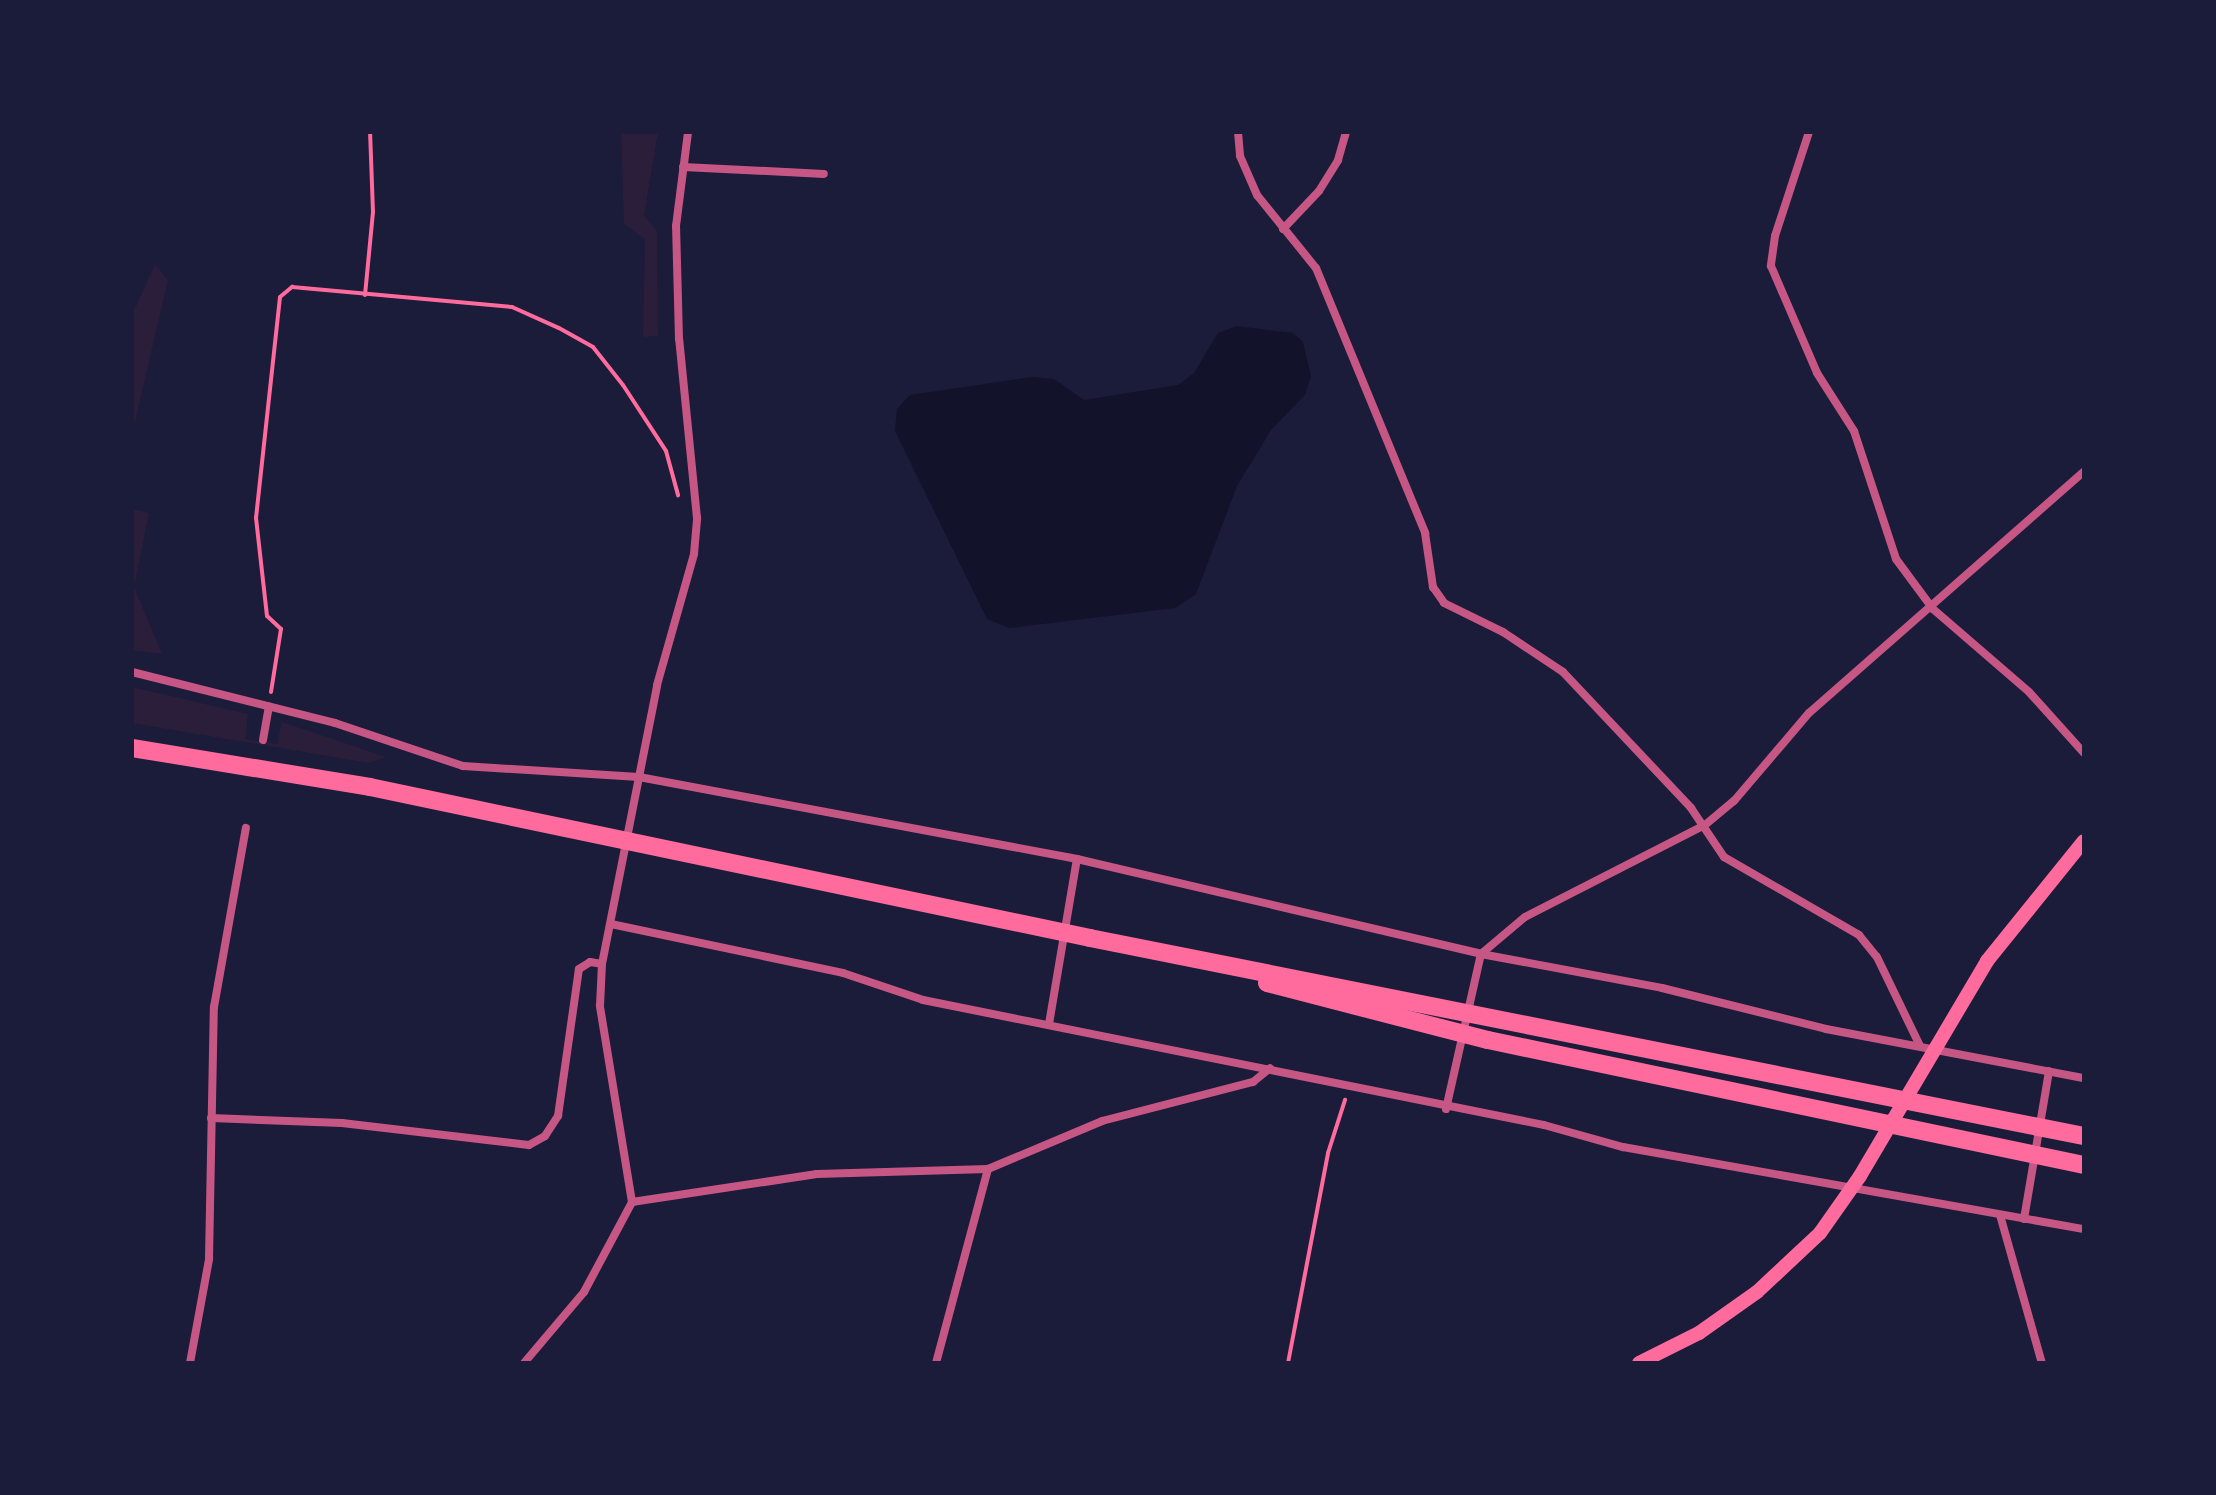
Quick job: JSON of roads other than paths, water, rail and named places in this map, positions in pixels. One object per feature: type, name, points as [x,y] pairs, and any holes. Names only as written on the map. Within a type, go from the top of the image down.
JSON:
[{"type":"highway","points":[[132,748],[370,787],[1090,938],[2084,1136]]},
{"type":"highway","points":[[1090,938],[1488,1040],[2084,1165]]},
{"type":"main road","points":[[1639,1363],[1699,1333],[1757,1292],[1820,1233],[1860,1176],[1927,1048],[1987,961],[2084,841]]},
{"type":"street","points":[[524,1363],[584,1292],[632,1202],[600,1006],[602,964],[657,685],[690,584],[697,518],[679,339],[676,226],[688,132]]},
{"type":"street","points":[[1238,132],[1240,156],[1257,195],[1316,268],[1329,297],[1425,533],[1433,587],[1444,603],[1503,632],[1563,672],[1705,825],[1724,857],[1859,935],[1877,957],[1927,1048]]},
{"type":"street","points":[[1283,229],[1319,191],[1338,160],[1346,132]]},
{"type":"street","points":[[1809,132],[1775,236],[1771,266],[1817,373],[1854,431],[1896,559],[1933,609],[2029,692],[2084,753]]},
{"type":"street","points":[[683,167],[824,174]]},
{"type":"street","points":[[1446,1109],[1481,954],[1525,917],[1705,825],[1734,801],[1809,713],[1933,609],[1989,550],[2084,471]]},
{"type":"street","points":[[132,672],[269,707],[463,766],[639,777],[1077,859],[1481,954],[1662,988],[1826,1029],[2084,1078]]},
{"type":"street","points":[[263,740],[269,707]]},
{"type":"street","points":[[190,1363],[209,1259],[214,1007],[246,828]]},
{"type":"street","points":[[1049,1024],[1077,859]]},
{"type":"street","points":[[611,924],[843,973],[923,1000],[1270,1068],[1446,1109],[1852,1189],[2084,1229]]},
{"type":"street","points":[[211,1118],[342,1123],[529,1145],[545,1136],[558,1116],[579,969],[590,962],[602,964]]},
{"type":"street","points":[[632,1202],[817,1174],[988,1169],[1102,1121],[1253,1082],[1270,1068]]},
{"type":"street","points":[[2024,1219],[2049,1071]]},
{"type":"street","points":[[936,1363],[988,1169]]},
{"type":"street","points":[[2000,1215],[2042,1363]]}]
